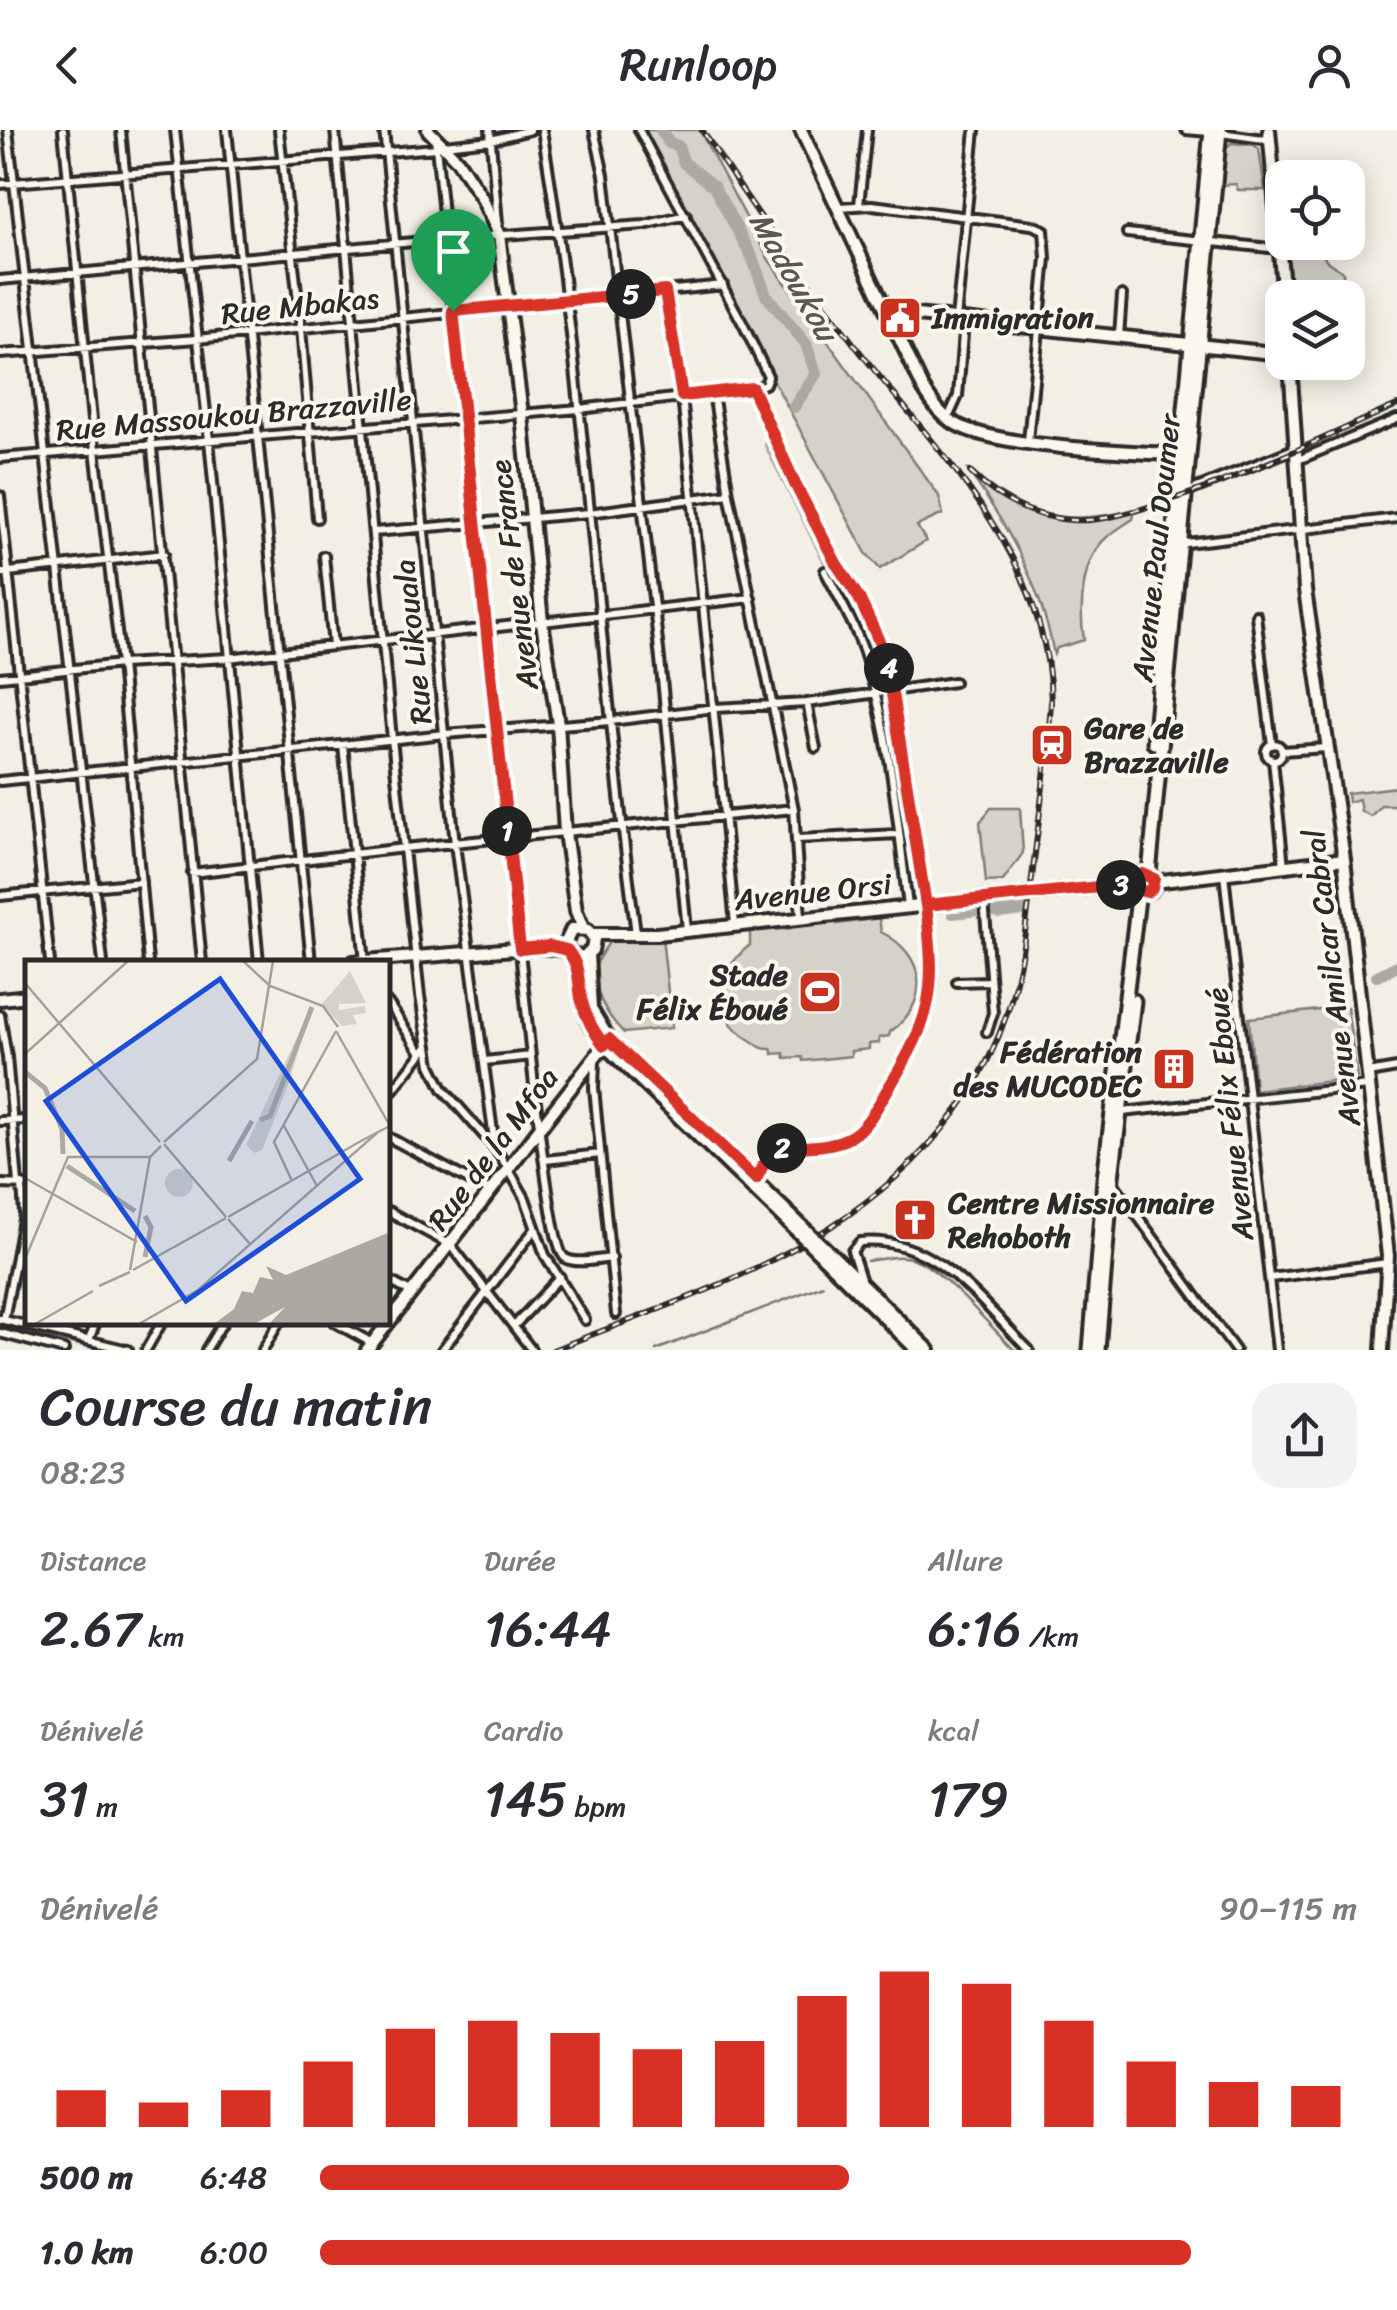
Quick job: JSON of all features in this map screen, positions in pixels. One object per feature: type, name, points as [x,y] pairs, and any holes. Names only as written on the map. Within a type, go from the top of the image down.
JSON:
[{"type":"main road","points":[[801,130],[924,388],[947,419],[987,436],[1186,455]]},
{"type":"main road","name":"Avenue Paul Doumer","points":[[1106,1204],[1145,882],[1215,131]]},
{"type":"main road","name":"Avenue de France","points":[[432,132],[482,198],[498,235],[522,414],[542,622],[558,724],[565,832],[583,937]]},
{"type":"main road","points":[[1269,135],[1271,160]]},
{"type":"main road","points":[[889,312],[1265,352]]},
{"type":"main road","name":"Avenue Amilcar Cabral","points":[[1291,380],[1305,590],[1344,859],[1388,1263],[1382,1350]]},
{"type":"main road","name":"Avenue Orsi","points":[[540,947],[583,937],[686,930],[1344,859]]},
{"type":"main road","points":[[583,937],[591,1010],[609,1044],[756,1179],[805,1234]]},
{"type":"main road","points":[[569,952],[583,937]]},
{"type":"main road","points":[[569,952],[583,937]]},
{"type":"main road","points":[[390,960],[540,947],[569,952]]},
{"type":"main road","points":[[569,952],[580,972],[585,1012],[609,1044],[827,1255],[917,1350]]},
{"type":"main road","points":[[0,999],[25,996]]},
{"type":"main road","name":"Rue de la Mfoa","points":[[390,1321],[583,1072],[609,1044]]},
{"type":"main road","points":[[1090,1350],[1106,1204]]},
{"type":"main road","points":[[1098,1350],[1106,1204]]},
{"type":"main road","points":[[827,1255],[929,1350]]},
{"type":"main road","name":"Rue de la Mfoa","points":[[370,1346],[387,1325]]},
{"type":"street","points":[[8,130],[28,277],[103,960]]},
{"type":"street","points":[[63,130],[121,664],[148,960]]},
{"type":"street","points":[[121,130],[202,960]]},
{"type":"street","points":[[174,130],[209,440],[259,960]]},
{"type":"street","points":[[227,130],[311,960]]},
{"type":"street","points":[[280,130],[317,518]]},
{"type":"street","points":[[335,130],[392,739],[428,1046],[435,1076],[509,1170],[525,1198],[545,1255],[586,1320]]},
{"type":"street","name":"Rue Likouala","points":[[384,130],[455,844],[495,1148]]},
{"type":"street","points":[[490,130],[498,235]]},
{"type":"street","points":[[0,184],[440,147],[530,130]]},
{"type":"street","points":[[542,130],[560,232],[621,826],[636,934]]},
{"type":"street","points":[[594,130],[610,228],[686,930]]},
{"type":"street","points":[[639,130],[723,285]]},
{"type":"street","points":[[859,205],[868,130]]},
{"type":"street","points":[[947,419],[958,390],[967,216],[976,130]]},
{"type":"street","points":[[1186,130],[1269,135]]},
{"type":"street","points":[[440,147],[453,311],[508,840],[553,1224],[560,1254],[574,1261],[612,1258]]},
{"type":"street","points":[[838,208],[859,205],[967,216],[1036,225],[1044,230],[1048,245],[1028,442]]},
{"type":"street","points":[[0,280],[446,238],[610,228],[659,223],[686,215]]},
{"type":"street","points":[[1127,232],[1265,248]]},
{"type":"street","name":"Rue Mbakas","points":[[0,354],[723,285]]},
{"type":"street","name":"Rue Massoukou Brazzaville","points":[[0,458],[579,409],[752,388],[768,381],[723,285]]},
{"type":"street","points":[[665,291],[682,396],[736,924]]},
{"type":"street","points":[[1118,338],[1122,294]]},
{"type":"street","points":[[752,388],[795,484],[886,656],[933,964],[930,1000],[910,1052],[864,1124],[846,1140],[781,1148],[766,1160],[756,1179]]},
{"type":"street","points":[[714,393],[728,494],[794,809],[801,918]]},
{"type":"street","points":[[1298,460],[1397,418]]},
{"type":"street","points":[[1182,494],[1297,447]]},
{"type":"street","points":[[374,532],[588,513],[728,494]]},
{"type":"street","points":[[0,496],[5,572],[50,960]]},
{"type":"street","points":[[1177,544],[1397,518]]},
{"type":"street","points":[[5,572],[164,554]]},
{"type":"street","points":[[324,556],[333,646]]},
{"type":"street","points":[[824,570],[857,634],[875,696],[889,756],[908,907]]},
{"type":"street","points":[[0,677],[228,658],[751,598]]},
{"type":"street","points":[[1256,616],[1272,745],[1266,752],[1273,760],[1284,866]]},
{"type":"street","points":[[0,781],[392,739],[875,696],[954,682]]},
{"type":"street","points":[[806,703],[816,748]]},
{"type":"street","points":[[343,745],[365,960]]},
{"type":"street","points":[[1272,745],[1278,745],[1282,752]]},
{"type":"street","points":[[1282,752],[1326,748]]},
{"type":"street","points":[[1273,760],[1282,752]]},
{"type":"street","points":[[192,873],[794,809]]},
{"type":"street","points":[[798,839],[898,834]]},
{"type":"street","name":"Avenue Félix Eboué","points":[[1224,874],[1278,1350]]},
{"type":"street","points":[[0,896],[140,882]]},
{"type":"street","points":[[984,898],[992,1014],[988,1032]]},
{"type":"street","points":[[957,982],[989,981]]},
{"type":"street","points":[[390,1005],[422,1054]]},
{"type":"street","points":[[0,1015],[24,1214],[2,1320]]},
{"type":"street","points":[[390,1093],[428,1046]]},
{"type":"street","points":[[484,1061],[532,1056]]},
{"type":"street","points":[[596,1058],[594,1088],[616,1314]]},
{"type":"street","points":[[1367,1073],[1397,1068]]},
{"type":"street","points":[[390,1083],[394,1088]]},
{"type":"street","points":[[1117,1112],[1370,1086]]},
{"type":"street","points":[[0,1121],[25,1120]]},
{"type":"street","points":[[390,1139],[492,1192]]},
{"type":"street","points":[[545,1160],[600,1154]]},
{"type":"street","points":[[1108,1176],[1235,1350]]},
{"type":"street","points":[[0,1184],[22,1184]]},
{"type":"street","points":[[1106,1204],[1129,1205]]},
{"type":"street","points":[[390,1212],[451,1245],[531,1349]]},
{"type":"street","points":[[442,1350],[535,1229]]},
{"type":"street","points":[[863,1285],[853,1257],[854,1246],[870,1242],[904,1244],[947,1269],[1030,1350]]},
{"type":"street","points":[[1270,1278],[1388,1263]]},
{"type":"street","points":[[514,1326],[560,1277]]},
{"type":"street","points":[[390,1281],[413,1293]]},
{"type":"street","points":[[33,1325],[128,1350]]},
{"type":"street","points":[[89,1340],[95,1325]]},
{"type":"street","points":[[146,1350],[160,1325]]},
{"type":"street","points":[[206,1350],[221,1325]]},
{"type":"street","points":[[263,1350],[276,1325]]},
{"type":"street","points":[[338,1325],[370,1346]]},
{"type":"street","points":[[0,1332],[64,1350]]},
{"type":"street","points":[[18,1350],[22,1338]]},
{"type":"shaded area","points":[[639,130],[699,130],[769,260],[939,496],[943,514],[917,526],[926,541],[880,569],[866,553]]},
{"type":"shaded area","points":[[1231,143],[1259,149],[1265,190],[1238,190],[1236,184],[1221,185],[1226,148]]},
{"type":"shaded area","points":[[1288,260],[1326,260],[1343,272],[1344,280],[1290,280]]},
{"type":"shaded area","points":[[967,469],[1005,499],[1045,514],[1087,517],[1135,510],[1133,519],[1106,538],[1091,559],[1082,600],[1084,640],[1057,648],[1054,654],[1032,580],[996,512]]},
{"type":"shaded area","points":[[1397,787],[1397,805],[1381,805],[1371,816],[1361,811],[1359,799],[1348,802],[1347,793]]},
{"type":"shaded area","points":[[991,808],[1020,808],[1023,853],[1003,881],[986,882],[980,822]]},
{"type":"shaded area","name":"Stade Félix Éboué","points":[[879,918],[881,932],[907,953],[918,979],[913,1007],[889,1036],[879,1038],[879,1043],[869,1044],[869,1049],[851,1051],[851,1056],[803,1061],[802,1057],[785,1058],[784,1053],[773,1054],[771,1049],[760,1047],[728,1019],[723,1006],[724,980],[750,945],[750,932],[791,928],[792,923],[835,919],[837,924]]},
{"type":"shaded area","points":[[662,937],[672,1028],[624,1033],[606,1011],[598,993],[597,961],[609,942]]},
{"type":"shaded area","points":[[1347,1007],[1357,1078],[1255,1090],[1249,1018]]},
{"type":"waterway","name":"Madoukou","points":[[661,130],[669,143],[678,146],[684,163],[714,187],[752,257],[766,295],[806,344],[816,374],[794,407]]},
{"type":"waterway","name":"Madoukou","points":[[770,445],[866,635],[885,686]]},
{"type":"waterway","name":"Madoukou","points":[[886,700],[898,773]]},
{"type":"waterway","name":"Madoukou","points":[[905,832],[916,894]]},
{"type":"waterway","name":"Madoukou","points":[[989,908],[999,913],[1024,910]]},
{"type":"waterway","name":"Madoukou","points":[[953,913],[979,910]]},
{"type":"waterway","name":"Madoukou","points":[[1377,976],[1397,966]]},
{"type":"waterway","points":[[867,1261],[902,1257],[925,1264],[1014,1350]]},
{"type":"waterway","points":[[656,1350],[823,1285]]},
{"type":"waterway","points":[[0,1327],[102,1350]]},
{"type":"railway","points":[[553,1350],[770,1261],[845,1217],[913,1161],[968,1094],[989,1057],[1012,996],[1030,894],[1051,702],[1045,649],[1031,600],[1010,554],[955,469],[817,295],[702,130]]},
{"type":"railway","points":[[970,472],[1004,499],[1030,511],[1072,520],[1101,519],[1212,486],[1397,405]]},
{"type":"place","name":"Immigration","points":[[900,318]]},
{"type":"place","name":"Gare de Brazzaville","points":[[1052,745]]},
{"type":"place","name":"Stade Félix Éboué","points":[[820,992]]},
{"type":"place","name":"Fédération des MUCODEC","points":[[1174,1069]]},
{"type":"place","name":"Centre Missionnaire Rehoboth","points":[[915,1220]]},
{"type":"route","points":[[453,311],[520,949],[550,946],[567,950],[580,972],[581,998],[589,1022],[604,1045],[609,1039],[756,1179],[772,1153],[781,1148],[846,1140],[872,1115],[910,1052],[930,1000],[933,964],[926,905],[984,898],[1136,883],[1143,874],[1154,879],[1147,892],[1139,890],[1136,883],[926,905],[886,656],[859,598],[795,484],[752,388],[682,396],[665,291],[453,311]]}]
